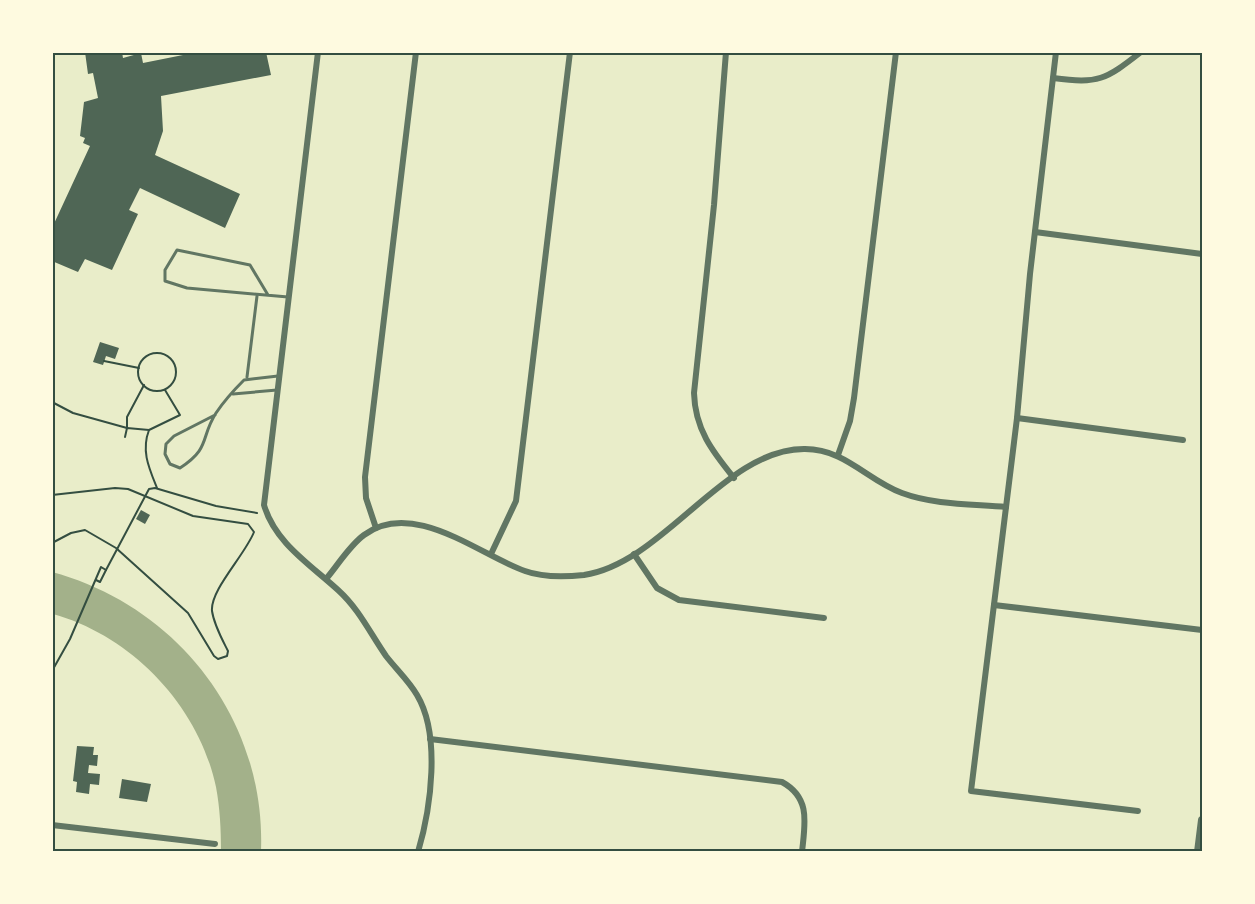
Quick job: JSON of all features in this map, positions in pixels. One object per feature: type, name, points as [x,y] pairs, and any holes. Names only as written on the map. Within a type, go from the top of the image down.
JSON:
[{"type":"street","points":[[318,52],[264,505],[275,530],[297,555],[326,579],[362,615],[385,655],[417,694],[428,723],[430,739],[426,816],[418,852]]},
{"type":"street","points":[[376,528],[366,498],[365,477],[416,52]]},
{"type":"street","points":[[491,554],[511,517],[516,501],[570,52]]},
{"type":"street","points":[[726,52],[714,205],[694,393],[696,419],[700,431],[734,478]]},
{"type":"street","points":[[838,455],[854,398],[896,52]]},
{"type":"street","points":[[1056,52],[1035,232],[1017,418],[971,790],[1138,811]]},
{"type":"street","points":[[1053,78],[1092,82],[1106,78],[1141,52]]},
{"type":"street","points":[[1035,232],[1203,255]]},
{"type":"street","points":[[1017,418],[1183,440]]},
{"type":"street","points":[[326,579],[355,544],[376,528],[406,525],[435,529],[468,541],[526,572],[555,576],[601,571],[634,554],[760,459],[786,450],[822,450],[838,455],[888,488],[906,495],[928,500],[1006,507]]},
{"type":"street","points":[[634,554],[657,588],[680,600],[824,618]]},
{"type":"street","points":[[994,605],[1203,630]]},
{"type":"street","points":[[430,739],[773,780],[795,792],[805,810],[802,852]]},
{"type":"street","points":[[1198,852],[1203,820]]},
{"type":"street","points":[[52,825],[215,844]]},
{"type":"lane","points":[[268,294],[250,265],[177,250],[165,270],[165,281],[174,284],[257,296],[268,294],[289,297]]},
{"type":"lane","points":[[214,415],[174,436],[166,444],[165,454],[170,464],[180,468],[191,461],[205,445],[214,415],[247,378],[257,296]]},
{"type":"lane","points":[[247,378],[279,376]]},
{"type":"lane","points":[[231,394],[277,390]]},
{"type":"path","points":[[154,354],[170,358],[174,364],[176,376],[165,389],[150,390],[139,376],[139,368],[143,360],[154,354]]},
{"type":"path","points":[[104,361],[139,368]]},
{"type":"path","points":[[125,437],[127,417],[144,385]]},
{"type":"path","points":[[52,402],[74,413],[127,428],[148,430],[180,414],[165,389]]},
{"type":"path","points":[[148,430],[144,443],[147,463],[157,488]]},
{"type":"path","points":[[52,495],[115,488],[128,489],[193,516],[248,524],[254,532],[247,550],[221,584],[213,601],[212,612],[228,651],[227,656],[218,659],[214,656],[188,613],[116,548],[85,530],[71,533],[52,543]]},
{"type":"path","points":[[95,580],[100,582],[149,489],[157,488],[216,506],[261,513]]},
{"type":"path","points":[[52,671],[70,639],[101,567],[106,570]]},
{"type":"shaded area","points":[[52,572],[97,588],[139,612],[175,641],[206,675],[230,714],[248,757],[259,803],[261,851],[221,851],[216,787],[207,757],[178,702],[158,678],[135,657],[82,624],[53,614]]},
{"type":"building","points":[[85,52],[122,52],[123,58],[141,53],[143,63],[198,52],[266,52],[271,75],[161,96],[163,131],[155,155],[240,194],[225,228],[140,188],[129,210],[138,214],[112,270],[85,259],[78,272],[52,261],[52,228],[90,146],[83,143],[85,138],[80,136],[84,102],[98,98],[93,73],[88,74]]},
{"type":"building","points":[[100,342],[119,348],[115,359],[106,356],[103,365],[93,362]]},
{"type":"building","points":[[141,510],[150,515],[145,524],[136,519]]},
{"type":"building","points":[[77,746],[94,747],[93,755],[98,755],[97,766],[89,765],[88,773],[100,774],[99,785],[90,784],[89,794],[76,792],[77,782],[73,781]]},
{"type":"building","points":[[122,779],[151,784],[147,802],[119,798]]}]
